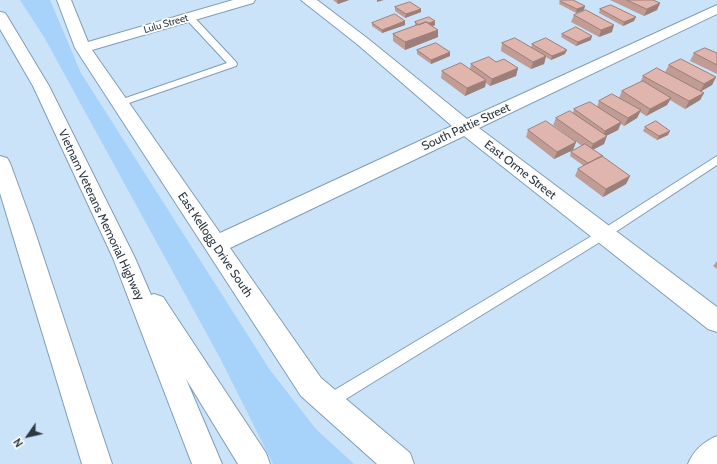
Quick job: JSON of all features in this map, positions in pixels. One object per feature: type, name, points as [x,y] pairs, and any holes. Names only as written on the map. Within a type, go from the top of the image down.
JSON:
[{"type":"main road","name":"East Kellogg Drive South","points":[[64,0],[83,48],[311,387],[399,464]]},
{"type":"main road","name":"Lulu Street","points":[[83,48],[248,0]]},
{"type":"main road","name":"East Orme Street","points":[[308,0],[362,41],[465,127],[717,321]]},
{"type":"main road","name":"South Pattie Street","points":[[215,246],[717,8]]},
{"type":"main road","name":"Vietnam Veterans Memorial Highway","points":[[0,16],[41,86],[124,258],[207,464]]},
{"type":"main road","points":[[0,163],[22,226],[97,464]]},
{"type":"main road","points":[[124,258],[255,464]]},
{"type":"main road","points":[[74,391],[86,464]]},
{"type":"main road","points":[[704,464],[717,451]]},
{"type":"lane","points":[[120,103],[233,64],[189,17]]},
{"type":"lane","points":[[328,402],[604,234],[717,160]]},
{"type":"shaded area","points":[[20,0],[50,0],[81,73],[270,370],[316,429],[354,464],[273,464],[220,358],[44,37]]},
{"type":"building","points":[[573,0],[585,6],[577,9],[560,1]]},
{"type":"building","points":[[627,0],[653,0],[660,3],[647,9]]},
{"type":"building","points":[[410,2],[421,9],[406,14],[395,7]]},
{"type":"building","points":[[611,5],[636,17],[624,22],[600,9]]},
{"type":"building","points":[[586,10],[614,25],[601,30],[574,15]]},
{"type":"building","points":[[395,14],[405,21],[382,30],[372,23]]},
{"type":"building","points":[[429,17],[435,21],[429,23],[426,22],[419,25],[415,22]]},
{"type":"building","points":[[426,22],[438,30],[405,42],[393,34]]},
{"type":"building","points":[[576,27],[592,36],[578,42],[562,34]]},
{"type":"building","points":[[515,38],[546,56],[533,62],[502,43]]},
{"type":"building","points":[[546,38],[567,50],[552,56],[532,44]]},
{"type":"building","points":[[436,43],[450,52],[431,60],[417,50]]},
{"type":"building","points":[[705,48],[717,53],[717,65],[694,53]]},
{"type":"building","points":[[489,57],[496,62],[504,59],[518,68],[492,79],[471,64]]},
{"type":"building","points":[[681,59],[716,77],[704,84],[669,65]]},
{"type":"building","points":[[461,63],[486,80],[467,88],[442,71]]},
{"type":"building","points":[[657,68],[704,93],[689,101],[643,76]]},
{"type":"building","points":[[643,81],[671,98],[650,109],[622,91]]},
{"type":"building","points":[[612,94],[641,110],[628,118],[599,101]]},
{"type":"building","points":[[590,102],[621,122],[605,131],[574,109]]},
{"type":"building","points":[[570,111],[607,136],[593,144],[556,118]]},
{"type":"building","points":[[546,121],[576,142],[557,152],[528,130]]},
{"type":"building","points":[[656,121],[670,131],[659,136],[645,127]]},
{"type":"building","points":[[585,144],[603,156],[588,163],[571,152]]},
{"type":"building","points":[[602,156],[630,176],[606,189],[578,169]]}]
